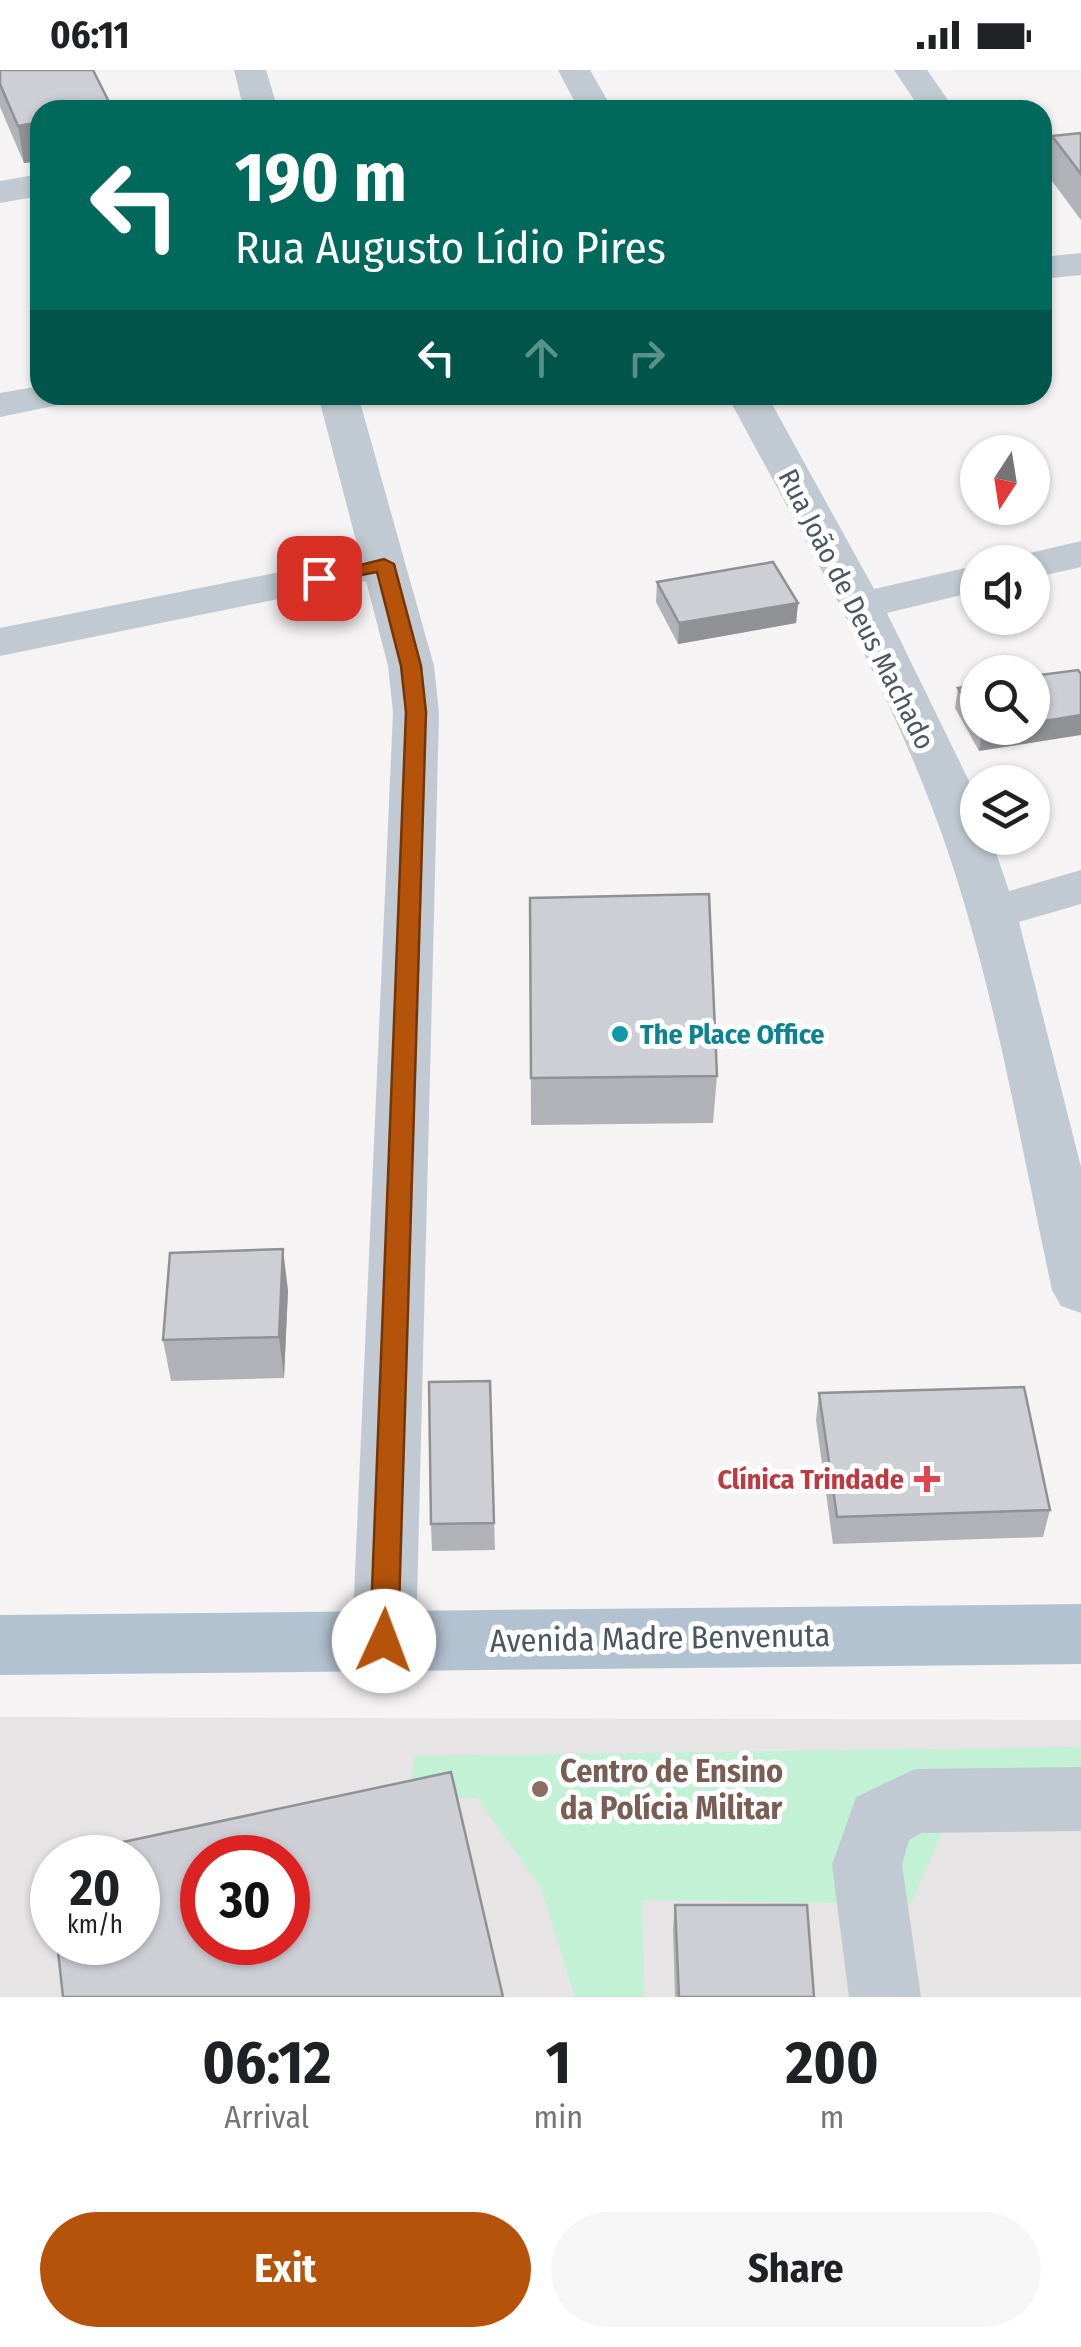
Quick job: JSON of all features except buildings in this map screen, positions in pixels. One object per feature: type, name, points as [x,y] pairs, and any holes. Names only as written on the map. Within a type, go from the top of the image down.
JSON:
[{"type":"main road","name":"Avenida Madre Benvenuta","points":[[0,1644],[1081,1634]]},
{"type":"street","points":[[250,70],[258,100]]},
{"type":"street","points":[[574,70],[590,100]]},
{"type":"street","points":[[910,70],[931,100]]},
{"type":"street","points":[[0,192],[30,186]]},
{"type":"street","points":[[0,406],[30,400]]},
{"type":"street","points":[[341,405],[411,666],[416,712],[384,1641]]},
{"type":"street","name":"Rua João de Deus Machado","points":[[753,405],[860,606],[958,819],[992,913],[1081,1290]]},
{"type":"street","points":[[1050,561],[1081,554]]},
{"type":"street","points":[[0,642],[384,564]]},
{"type":"street","points":[[860,606],[960,582]]},
{"type":"street","points":[[992,913],[1081,887]]},
{"type":"street","points":[[885,1997],[867,1865],[880,1820],[915,1802],[1081,1798]]},
{"type":"shaded area","name":"Centro de Ensino da Polícia Militar","points":[[0,1717],[1081,1720],[1081,1997],[0,1997]]},
{"type":"green space","points":[[1081,1747],[1081,1807],[952,1810],[911,1904],[642,1900],[644,1997],[575,1997],[541,1888],[477,1798],[410,1798],[414,1756]]},
{"type":"place","name":"The Place Office","points":[[620,1034]]},
{"type":"place","name":"Clínica Trindade","points":[[927,1479]]},
{"type":"place","name":"Centro de Ensino da Polícia Militar","points":[[540,1789]]},
{"type":"route","points":[[319,578],[384,564],[411,666],[416,712],[384,1641]]}]
